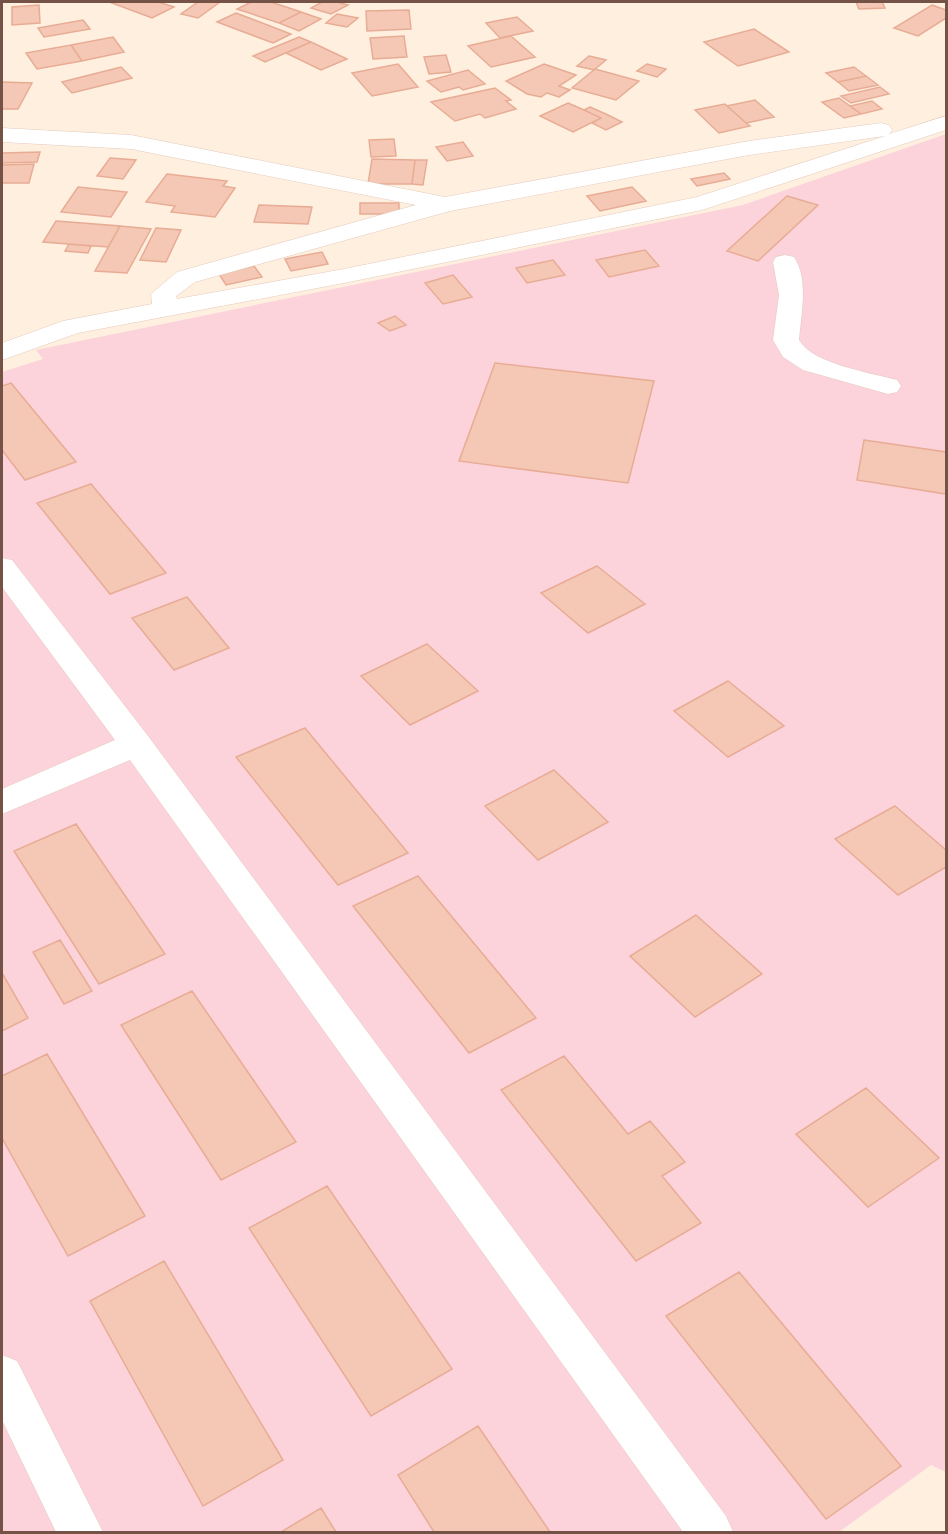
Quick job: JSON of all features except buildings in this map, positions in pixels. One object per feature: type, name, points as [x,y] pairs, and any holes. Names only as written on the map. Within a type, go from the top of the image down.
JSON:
[{"type":"street","points":[[2,352],[72,326],[344,276],[702,203],[946,123]]},
{"type":"street","points":[[166,308],[163,294],[186,277],[447,204],[749,148],[889,129],[918,132]]},
{"type":"street","points":[[2,135],[131,142],[447,204]]},
{"type":"street","points":[[785,262],[791,295],[786,340],[792,351],[812,364],[888,386]]},
{"type":"street","points":[[2,567],[136,744],[710,1533]]},
{"type":"street","points":[[2,802],[136,744]]},
{"type":"street","points":[[2,1375],[80,1533]]},
{"type":"shaded area","points":[[946,134],[946,1472],[931,1465],[839,1532],[2,1532],[2,372],[43,359],[36,350],[743,205]]}]
